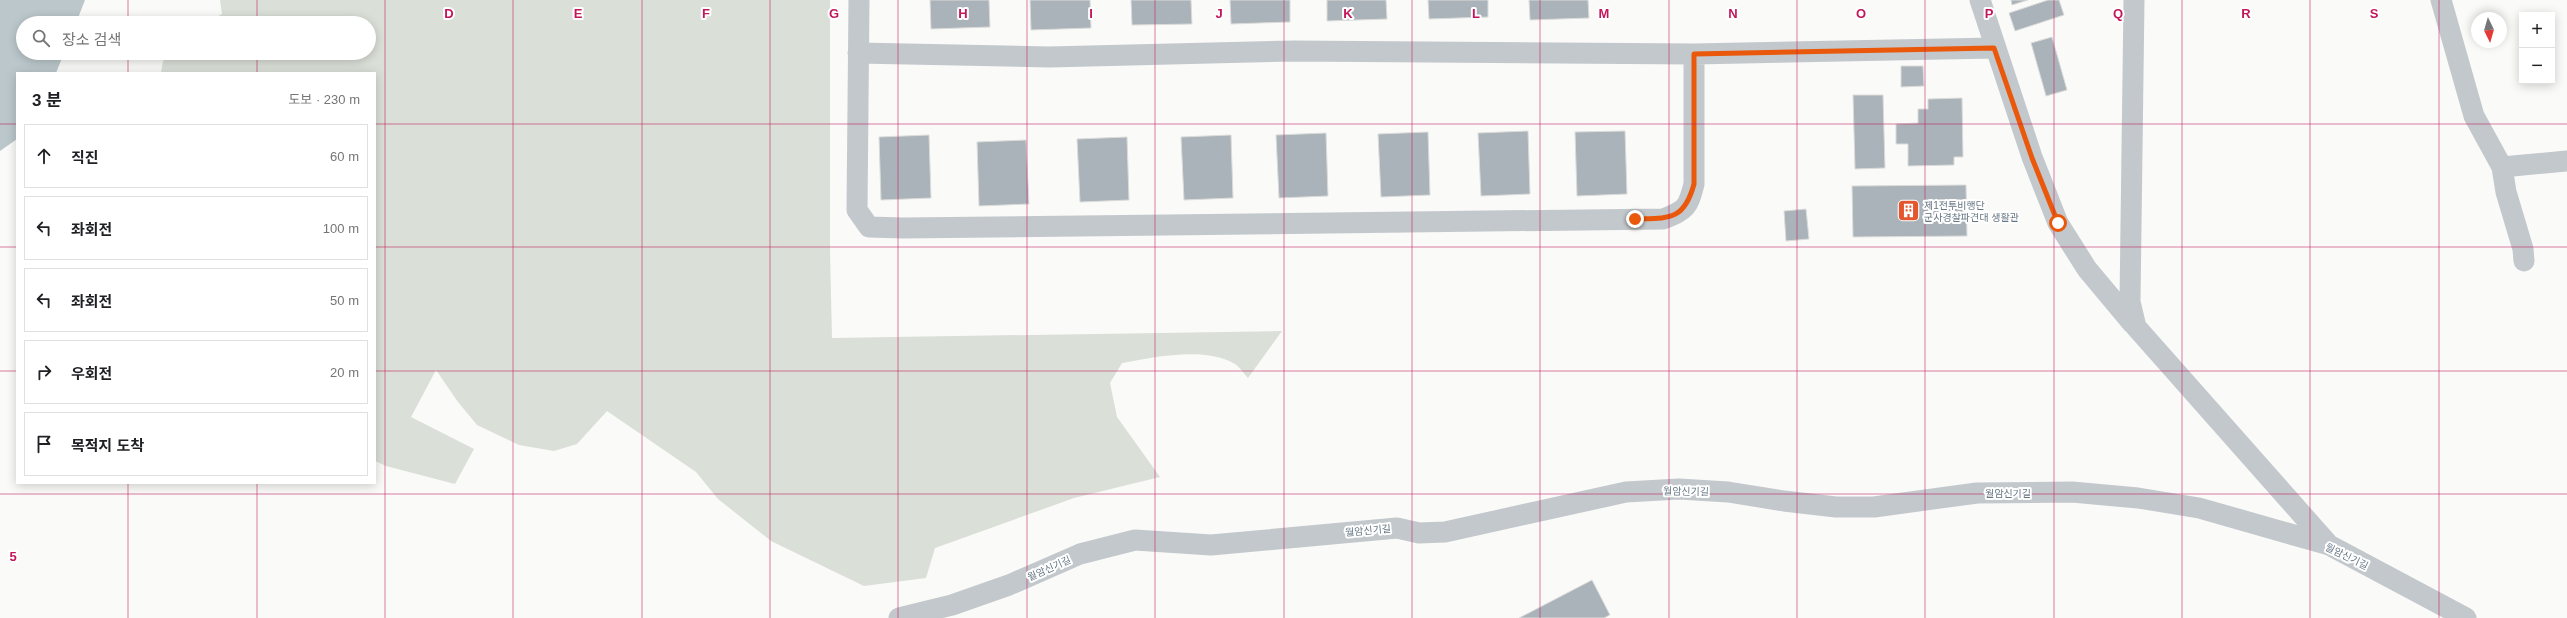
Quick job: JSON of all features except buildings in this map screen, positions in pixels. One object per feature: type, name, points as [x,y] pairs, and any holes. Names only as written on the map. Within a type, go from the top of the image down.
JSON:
[{"type":"street","points":[[858,0],[857,210],[869,227],[903,228],[1663,219],[1682,212],[1690,199],[1694,184],[1694,54]]},
{"type":"street","points":[[1980,0],[1994,48],[2032,158],[2058,223],[2087,270],[2136,328],[2329,545]]},
{"type":"street","points":[[2134,0],[2130,302],[2136,328]]},
{"type":"street","points":[[2441,0],[2474,116],[2502,167],[2506,192],[2523,249],[2524,261]]},
{"type":"street","points":[[858,53],[1048,57],[1294,51],[1694,54],[1994,48]]},
{"type":"street","points":[[2502,167],[2567,161]]},
{"type":"street","name":"월암신기길","points":[[899,618],[952,605],[1009,585],[1080,554],[1135,540],[1212,544],[1397,528],[1419,533],[1445,532],[1626,492],[1679,489],[1728,492],[1784,501],[1867,507],[1976,493],[2072,492],[2138,498],[2199,508],[2329,545],[2466,618]]},
{"type":"shaded area","points":[[0,0],[85,0],[79,16],[16,16],[16,60],[61,60],[56,72],[16,72],[16,140],[0,151]]},
{"type":"shaded area","points":[[220,0],[830,0],[830,253],[832,338],[1282,331],[1248,378],[1235,364],[1210,355],[1180,354],[1122,363],[1110,383],[1117,417],[1160,477],[1074,498],[935,548],[926,578],[864,586],[771,541],[718,499],[696,472],[607,411],[577,444],[554,451],[519,445],[477,425],[458,402],[436,370],[411,417],[474,449],[455,484],[386,466],[376,461],[376,72],[161,72],[163,61],[165,60],[376,60],[376,16],[219,16],[222,14]]},
{"type":"place","name":"제1전투비행단 군사경찰파견대 생활관","points":[[1909,211]]},
{"type":"route","points":[[1635,219],[1663,219],[1682,212],[1690,199],[1694,184],[1694,54],[1994,48],[2032,158],[2058,223]]}]
